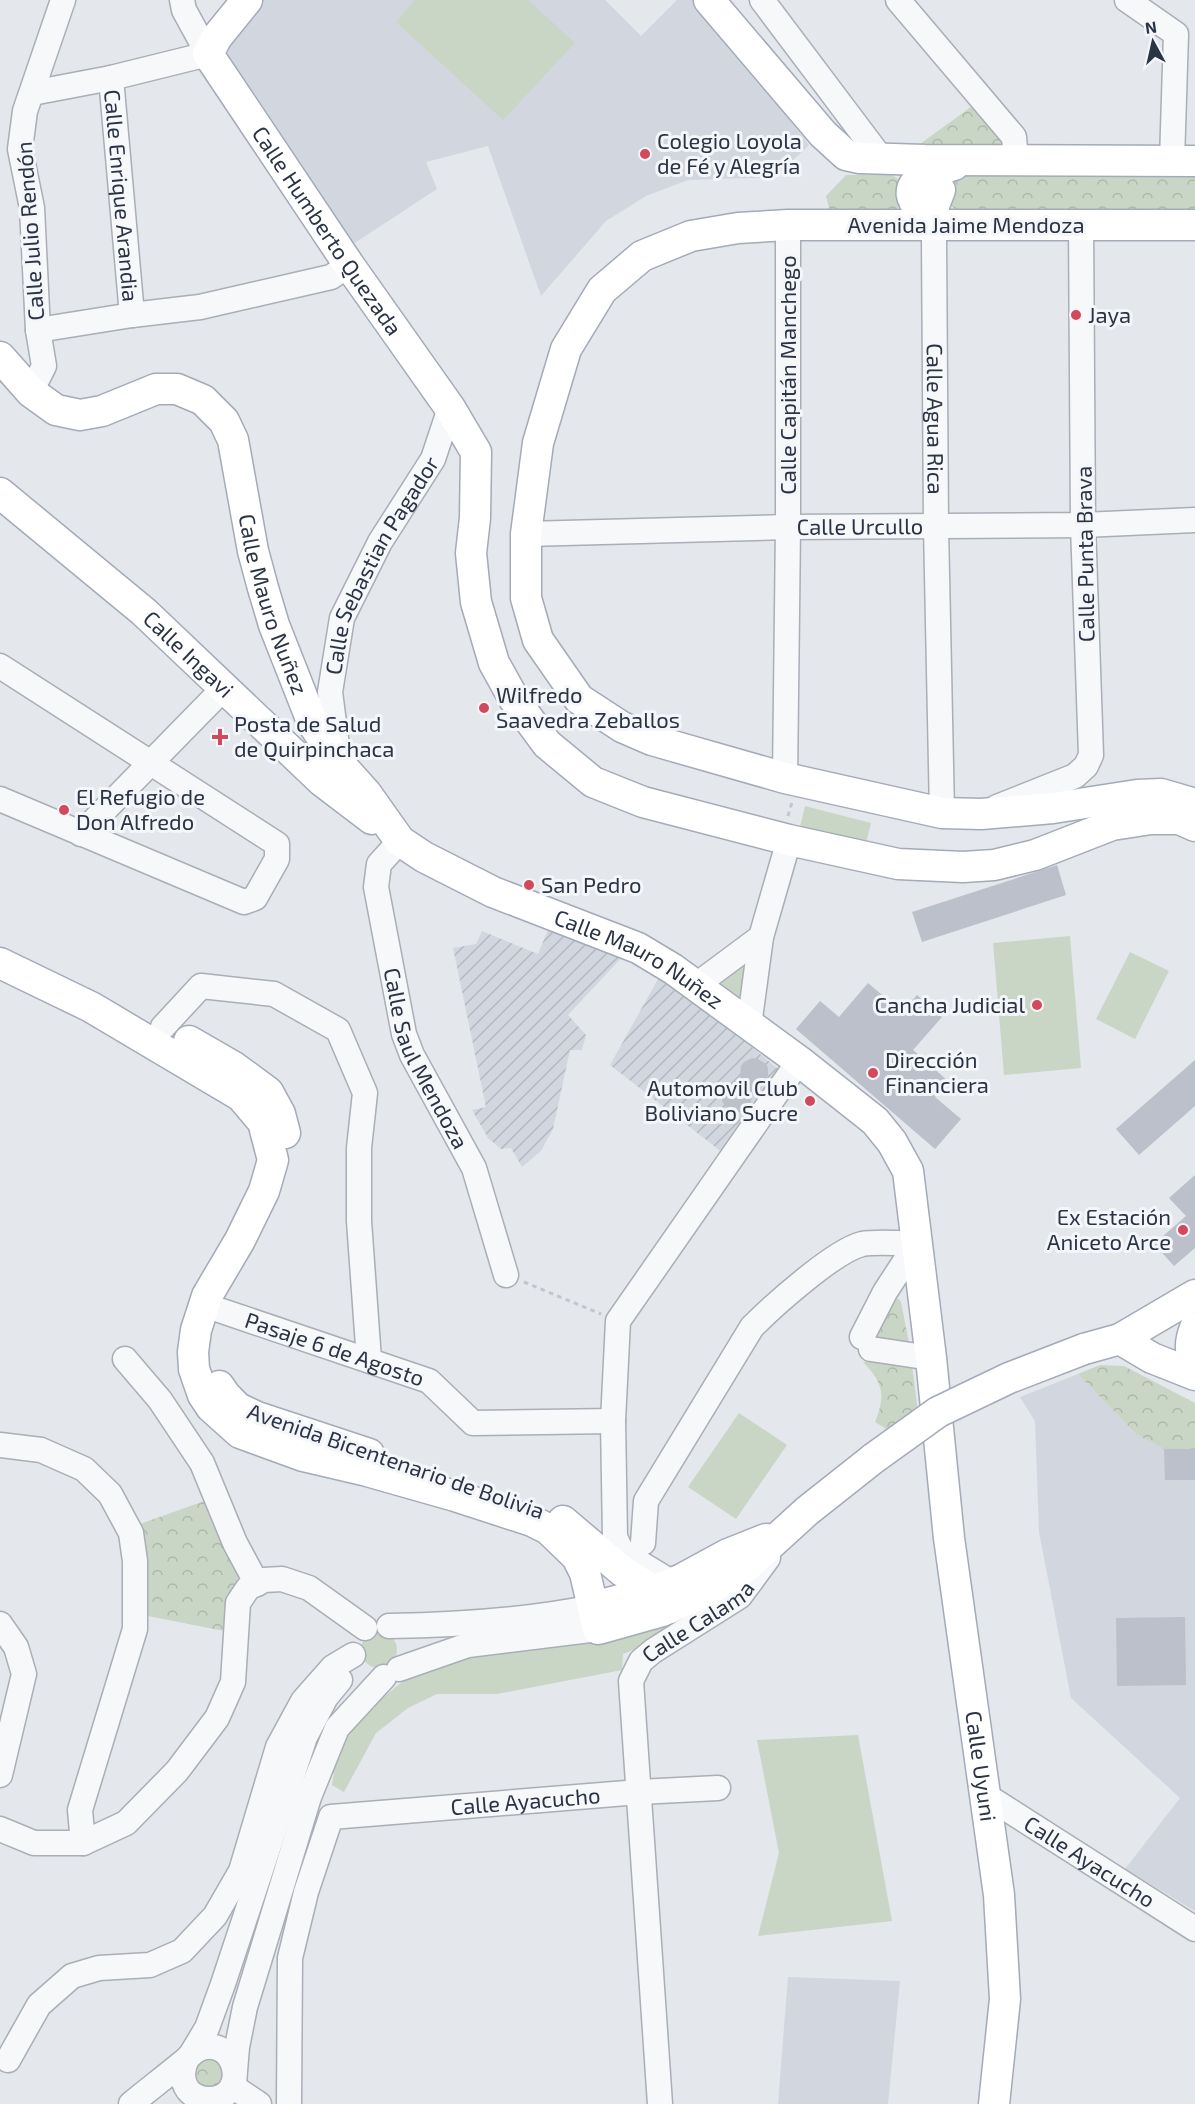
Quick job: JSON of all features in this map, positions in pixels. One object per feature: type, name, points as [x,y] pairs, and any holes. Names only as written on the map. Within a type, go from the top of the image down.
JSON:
[{"type":"main road","points":[[208,54],[217,37],[247,0]]},
{"type":"main road","points":[[709,0],[833,144],[846,155],[880,158],[921,203]]},
{"type":"main road","name":"Calle Humberto Quezada","points":[[208,54],[349,265],[450,408],[476,452],[475,518],[471,553],[476,602],[494,663],[514,699],[547,744],[593,782],[643,802],[785,839],[898,864],[963,867],[994,865],[1019,860],[1112,825],[1152,819],[1179,819],[1195,826]]},
{"type":"main road","name":"Avenida Jaime Mendoza","points":[[921,203],[968,160],[1183,161]]},
{"type":"main road","name":"Avenida Jaime Mendoza","points":[[1195,225],[1081,224],[921,203],[788,225],[738,228],[690,236],[642,256],[602,290],[566,349],[538,443],[526,534],[526,598],[538,640],[579,699],[622,727],[652,740],[792,780],[942,813],[981,814],[1137,795],[1161,795],[1195,806]]},
{"type":"main road","name":"Calle Mauro Nuñez","points":[[0,357],[31,392],[56,410],[80,415],[102,411],[156,389],[177,389],[203,400],[224,421],[233,440],[253,551],[274,625],[313,724],[339,763],[366,793],[400,841],[424,857],[493,892],[638,948],[673,969],[799,1061],[875,1121],[892,1142],[908,1171],[932,1369]]},
{"type":"main road","name":"Calle Ingavi","points":[[0,493],[144,612],[322,781],[400,841]]},
{"type":"main road","points":[[1195,806],[1189,815],[1190,821],[1195,826]]},
{"type":"main road","points":[[1019,860],[1027,849],[1041,808],[1070,815],[1066,823],[1069,830],[1074,834],[1084,836]]},
{"type":"main road","name":"Avenida Bicentenario de Bolivia","points":[[0,943],[163,1027],[234,1067],[268,1092],[280,1114],[290,1154],[288,1173],[263,1230],[219,1310],[211,1362],[217,1383],[238,1408],[257,1417],[400,1465],[527,1500],[560,1518],[622,1571],[665,1594]]},
{"type":"main road","name":"Avenida Bicentenario de Bolivia","points":[[0,963],[91,1006],[241,1096],[263,1122],[273,1160],[264,1191],[240,1240],[207,1296],[196,1330],[193,1352],[194,1368],[203,1395],[211,1407],[240,1433],[303,1456],[368,1471],[455,1496],[532,1521],[548,1529],[577,1557],[585,1573],[596,1618]]},
{"type":"main road","name":"Calle Calama","points":[[782,1532],[922,1422],[938,1412],[1009,1378],[1101,1344],[1195,1295]]},
{"type":"main road","points":[[1195,1328],[1190,1341],[1195,1364]]},
{"type":"main road","points":[[807,1511],[841,1497],[907,1448],[965,1412],[1074,1368],[1101,1344],[1152,1358],[1195,1376]]},
{"type":"main road","name":"Calle Uyuni","points":[[932,1369],[949,1538],[999,1895],[1005,1999],[994,2104]]},
{"type":"main road","points":[[596,1618],[665,1594],[739,1573],[782,1532]]},
{"type":"street","name":"Calle Julio Rendón","points":[[31,392],[44,366],[38,330],[32,208],[20,149],[25,111],[63,0]]},
{"type":"street","points":[[32,93],[111,78],[208,54],[184,10],[182,0]]},
{"type":"street","points":[[762,0],[880,158]]},
{"type":"street","points":[[898,0],[1014,137],[1016,160]]},
{"type":"street","points":[[1127,0],[1176,34],[1183,161]]},
{"type":"street","name":"Calle Enrique Arandia","points":[[111,78],[132,315]]},
{"type":"street","name":"Calle Agua Rica","points":[[921,203],[936,527],[942,813]]},
{"type":"street","name":"Calle Punta Brava","points":[[1041,808],[1086,766],[1091,755],[1083,525],[1081,224]]},
{"type":"street","name":"Calle Capitán Manchego","points":[[788,225],[788,527],[792,780]]},
{"type":"street","points":[[38,330],[201,307],[331,278],[349,265]]},
{"type":"street","name":"Calle Sebastian Pagador","points":[[339,763],[330,692],[342,618],[380,542],[434,459],[450,408]]},
{"type":"street","name":"Calle Urcullo","points":[[526,534],[788,527],[1083,525],[1195,520]]},
{"type":"street","points":[[0,666],[277,844],[277,859],[255,898],[244,902],[0,799]]},
{"type":"street","points":[[81,834],[224,688]]},
{"type":"street","points":[[749,1026],[761,937],[785,839]]},
{"type":"street","name":"Calle Saul Mendoza","points":[[400,841],[379,864],[376,886],[404,1034],[412,1055],[474,1168],[506,1275]]},
{"type":"street","points":[[695,986],[761,937]]},
{"type":"street","points":[[163,1027],[201,986],[274,994],[338,1030],[365,1093],[359,1148],[359,1221],[369,1360]]},
{"type":"street","points":[[665,1594],[625,1554],[615,1537],[613,1420],[618,1321],[799,1061]]},
{"type":"street","points":[[917,1243],[885,1292],[867,1343],[932,1369]]},
{"type":"street","points":[[643,1543],[646,1501],[752,1327],[774,1305],[842,1253],[862,1244],[917,1243]]},
{"type":"street","name":"Pasaje 6 de Agosto","points":[[219,1310],[429,1381],[473,1424],[613,1420]]},
{"type":"street","points":[[125,1359],[160,1400],[202,1463],[235,1543],[257,1584]]},
{"type":"street","points":[[0,1445],[41,1450],[84,1469],[110,1494],[131,1533],[135,1561],[135,1629],[80,1810],[83,1843]]},
{"type":"street","name":"Calle Calama","points":[[660,2104],[630,1681],[641,1661],[740,1596],[759,1571],[782,1532]]},
{"type":"street","points":[[0,1829],[34,1844],[83,1843],[126,1823],[177,1771],[217,1718],[233,1682],[238,1603],[248,1588],[264,1580],[282,1579],[309,1588],[377,1627],[402,1636],[406,1645],[404,1662],[337,1728],[309,1797],[245,2007],[234,2078],[227,2092],[220,2097],[204,2099],[196,2096],[184,2084],[183,2067],[207,2028],[306,1737],[326,1697],[354,1658],[355,1639],[377,1627],[470,1624],[562,1613],[596,1618]]},
{"type":"street","points":[[354,1658],[367,1674],[392,1673],[468,1645],[596,1618]]},
{"type":"street","points":[[0,1624],[16,1647],[24,1674],[0,1775]]},
{"type":"street","points":[[8,2061],[39,2005],[72,1976],[99,1968],[150,1965],[182,1952],[214,1916],[241,1871],[278,1747],[303,1701],[333,1667],[354,1658]]},
{"type":"street","name":"Calle Ayacucho","points":[[289,2104],[290,1958],[306,1892],[331,1817],[639,1792],[718,1788]]},
{"type":"street","name":"Calle Ayacucho","points":[[985,1795],[1195,1929]]},
{"type":"street","points":[[131,2104],[190,2056],[207,2047],[216,2048],[229,2056],[234,2078],[259,2104]]},
{"type":"path","points":[[785,839],[792,780]]},
{"type":"path","points":[[506,1275],[618,1321]]},
{"type":"shaded area","name":"Colegio Loyola de Fé y Alegría","points":[[261,0],[605,0],[641,36],[677,0],[693,0],[809,145],[775,177],[688,180],[646,196],[606,221],[541,296],[488,146],[426,162],[437,189],[347,248],[227,56],[234,36]]},
{"type":"shaded area","points":[[548,930],[626,953],[568,1015],[586,1035],[582,1050],[570,1050],[553,1129],[541,1151],[522,1167],[511,1148],[501,1149],[488,1138],[472,1110],[486,1107],[453,948],[476,944],[482,931],[538,954]]},
{"type":"shaded area","points":[[662,972],[778,1069],[723,1153],[610,1065]]},
{"type":"shaded area","points":[[1078,1374],[1137,1435],[1164,1449],[1195,1449],[1195,1911],[1125,1869],[1180,1798],[1071,1698],[1039,1532],[1035,1421],[1020,1397]]},
{"type":"shaded area","points":[[788,1977],[900,1981],[888,2104],[778,2104]]},
{"type":"green space","points":[[415,0],[528,0],[575,43],[503,120],[396,22]]},
{"type":"green space","points":[[975,104],[1006,145],[997,151],[909,152]]},
{"type":"green space","points":[[1195,171],[1195,210],[958,211],[950,205],[949,184],[957,177],[967,173]]},
{"type":"green space","points":[[891,174],[902,182],[904,196],[900,206],[892,212],[830,212],[826,196],[846,175]]},
{"type":"green space","points":[[805,806],[871,823],[865,847],[799,831]]},
{"type":"green space","name":"Cancha Judicial","points":[[1070,936],[1081,1068],[1004,1075],[993,943]]},
{"type":"green space","points":[[1130,952],[1169,971],[1135,1039],[1096,1019]]},
{"type":"green space","points":[[747,962],[742,1006],[713,984]]},
{"type":"green space","points":[[895,1299],[901,1302],[910,1348],[871,1343]]},
{"type":"green space","points":[[872,1360],[912,1364],[918,1413],[893,1433],[875,1422],[881,1404],[881,1390],[875,1376],[863,1362]]},
{"type":"green space","points":[[1100,1365],[1124,1366],[1195,1403],[1195,1449],[1164,1449],[1137,1435],[1078,1374]]},
{"type":"green space","points":[[739,1413],[787,1445],[736,1519],[688,1487]]},
{"type":"green space","points":[[207,1500],[239,1574],[224,1631],[143,1615],[148,1569],[140,1524]]},
{"type":"green space","points":[[724,1591],[652,1642],[623,1654],[622,1670],[497,1694],[437,1694],[408,1708],[376,1733],[344,1792],[332,1785],[334,1774],[327,1771],[343,1743],[370,1708],[417,1670]]},
{"type":"green space","points":[[379,1632],[392,1637],[397,1650],[392,1663],[379,1668],[366,1663],[361,1650],[366,1637]]},
{"type":"green space","points":[[858,1735],[892,1921],[758,1936],[779,1853],[757,1740]]},
{"type":"green space","points":[[199,2059],[215,2059],[222,2067],[221,2082],[212,2088],[197,2085],[193,2067]]},
{"type":"building","points":[[1057,865],[1066,895],[922,942],[912,912]]},
{"type":"building","points":[[868,983],[902,1012],[917,995],[942,1017],[913,1050],[949,1082],[935,1097],[961,1119],[935,1149],[796,1029],[820,1001],[839,1017]]},
{"type":"building","points":[[752,1058],[766,1064],[768,1078],[753,1090],[751,1102],[745,1110],[731,1112],[722,1101],[723,1091],[740,1082],[741,1066]]},
{"type":"building","points":[[1195,1060],[1195,1106],[1139,1155],[1116,1129]]},
{"type":"building","name":"Ex Estación Aniceto Arce","points":[[1195,1175],[1195,1248],[1174,1266],[1154,1244],[1186,1216],[1169,1198]]},
{"type":"building","points":[[1164,1449],[1195,1449],[1195,1480],[1165,1480]]},
{"type":"building","points":[[1185,1617],[1186,1685],[1117,1686],[1116,1618]]},
{"type":"place","name":"Colegio Loyola de Fé y Alegría","points":[[645,154]]},
{"type":"place","name":"Jaya","points":[[1076,315]]},
{"type":"place","name":"Wilfredo Saavedra Zeballos","points":[[484,708]]},
{"type":"place","name":"Posta de Salud de Quirpinchaca","points":[[220,737]]},
{"type":"place","name":"El Refugio de Don Alfredo","points":[[64,810]]},
{"type":"place","name":"San Pedro","points":[[529,885]]},
{"type":"place","name":"Cancha Judicial","points":[[1037,1005]]},
{"type":"place","name":"Dirección Financiera","points":[[873,1073]]},
{"type":"place","name":"Automovil Club Boliviano Sucre","points":[[810,1101]]},
{"type":"place","name":"Ex Estación Aniceto Arce","points":[[1183,1230]]}]
